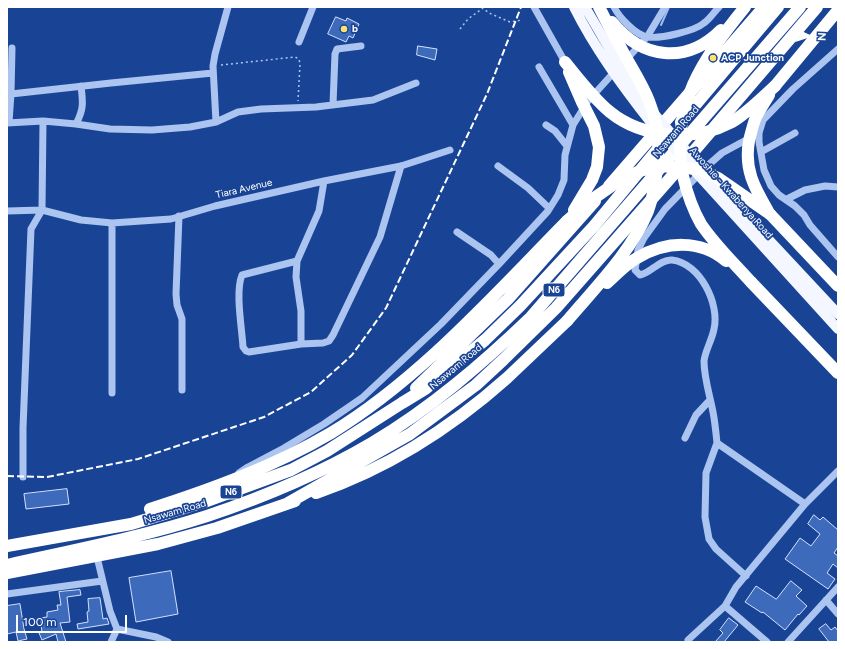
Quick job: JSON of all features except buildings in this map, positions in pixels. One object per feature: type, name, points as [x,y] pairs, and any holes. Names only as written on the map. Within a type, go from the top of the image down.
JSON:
[{"type":"highway","points":[[600,7],[621,32],[634,42],[652,51],[679,54],[695,49],[711,40],[745,7]]},
{"type":"highway","points":[[567,321],[621,256],[641,227],[653,194],[659,156],[657,128],[650,103],[640,80],[622,50],[600,7]]},
{"type":"highway","points":[[745,7],[709,55],[689,92],[683,113],[679,154],[685,185],[701,224],[718,245],[751,282],[838,373]]},
{"type":"highway","points":[[402,403],[508,299],[582,217],[764,7]]},
{"type":"highway","name":"Nsawam Road","points":[[7,546],[131,524],[204,502],[291,470],[327,451],[425,389],[485,340],[520,306],[594,226],[778,7]]},
{"type":"highway","name":"Nsawam Road","points":[[7,565],[138,535],[206,516],[248,501],[297,481],[366,446],[434,401],[495,351],[530,317],[800,7]]},
{"type":"highway","points":[[288,503],[410,434],[476,385],[556,308],[688,158],[817,7]]},
{"type":"highway","points":[[770,214],[751,180],[748,167],[750,134],[756,118],[775,86],[838,10]]},
{"type":"highway","points":[[565,62],[591,93],[610,112],[646,131],[668,134],[684,135],[717,129],[732,122],[775,86]]},
{"type":"highway","points":[[565,62],[594,126],[599,147],[597,167],[592,180],[567,221]]},
{"type":"highway","points":[[45,539],[132,515],[194,495],[231,481],[295,452],[337,429],[392,391],[478,312],[567,221],[587,203],[623,178],[640,171],[660,166],[697,169],[718,178],[770,214],[838,286]]},
{"type":"highway","points":[[7,573],[97,557],[158,544],[217,528],[338,485],[388,461],[436,433],[481,399],[507,378],[618,273],[637,258],[659,247],[675,244],[693,246],[708,250],[719,255],[751,282]]},
{"type":"main road","name":"Awoshie - Kwabenya Road","points":[[574,7],[586,30],[626,90],[652,124],[838,328]]},
{"type":"main road","name":"Awoshie - Kwabenya Road","points":[[585,7],[615,58],[644,100],[697,163],[838,314]]},
{"type":"street","points":[[216,122],[213,70],[215,54],[228,7]]},
{"type":"street","points":[[299,42],[313,7]]},
{"type":"street","points":[[534,7],[565,62]]},
{"type":"street","points":[[614,7],[617,13],[632,30],[647,37],[690,31],[704,23],[719,7]]},
{"type":"street","points":[[231,481],[248,467],[324,424],[362,398],[441,324],[499,264],[549,208],[558,195],[564,180],[565,155],[573,125],[588,101],[647,37],[665,7]]},
{"type":"street","points":[[333,104],[335,54],[337,49],[361,46]]},
{"type":"street","points":[[12,48],[11,94],[8,122],[43,121],[110,129],[152,130],[190,128],[216,122],[238,112],[316,107],[373,100],[416,83]]},
{"type":"street","points":[[838,48],[774,107],[763,120],[759,133],[759,142],[764,170],[771,186],[779,195],[787,199],[804,215],[810,225],[838,257]]},
{"type":"street","points":[[539,67],[573,125]]},
{"type":"street","points":[[11,94],[213,70]]},
{"type":"street","points":[[76,124],[82,114],[83,105],[81,86]]},
{"type":"street","points":[[23,476],[23,428],[32,229],[42,210],[43,121]]},
{"type":"street","points":[[546,125],[555,131],[567,146]]},
{"type":"street","points":[[746,576],[716,549],[709,539],[705,517],[706,473],[717,443],[714,413],[710,400],[704,360],[715,328],[714,304],[703,281],[688,266],[672,260],[659,264],[646,274],[640,275],[635,270],[638,250],[644,238],[665,209],[706,167],[722,153],[759,133]]},
{"type":"street","points":[[761,152],[796,133]]},
{"type":"street","name":"Tiara Avenue","points":[[7,211],[42,210],[82,220],[112,223],[160,220],[324,181],[401,166],[450,150]]},
{"type":"street","points":[[297,261],[242,275],[239,283],[239,300],[243,347],[246,351],[249,352],[329,341],[380,237],[401,166]]},
{"type":"street","points":[[498,166],[528,188],[549,208]]},
{"type":"street","points":[[301,344],[301,311],[296,277],[297,261],[319,211],[324,181]]},
{"type":"street","points":[[787,199],[805,190],[825,186],[838,187]]},
{"type":"street","points":[[179,216],[176,294],[177,306],[182,319],[182,390]]},
{"type":"street","points":[[112,223],[112,393]]},
{"type":"street","points":[[457,232],[490,255],[499,264]]},
{"type":"street","points":[[685,438],[696,415],[710,400]]},
{"type":"street","points":[[717,443],[805,504]]},
{"type":"street","points":[[688,640],[724,606],[736,587],[805,504],[838,471]]},
{"type":"street","points":[[97,557],[110,611],[117,629],[111,642]]},
{"type":"street","points":[[7,594],[102,581]]},
{"type":"street","points":[[788,642],[838,587]]},
{"type":"street","points":[[826,600],[838,614]]},
{"type":"street","points":[[724,606],[767,642]]},
{"type":"street","points":[[117,629],[156,637],[168,642]]},
{"type":"path","points":[[460,29],[468,19],[483,8],[489,13],[510,22],[522,20]]},
{"type":"path","points":[[213,70],[295,57],[298,59],[300,64],[298,108]]},
{"type":"waterway","points":[[661,25],[669,7]]},
{"type":"railway","points":[[7,476],[47,477],[138,459],[264,417],[311,392],[352,355],[386,308],[487,94],[521,7]]},
{"type":"place","name":"b","points":[[344,29]]},
{"type":"place","name":"ACP Junction","points":[[713,58]]}]
